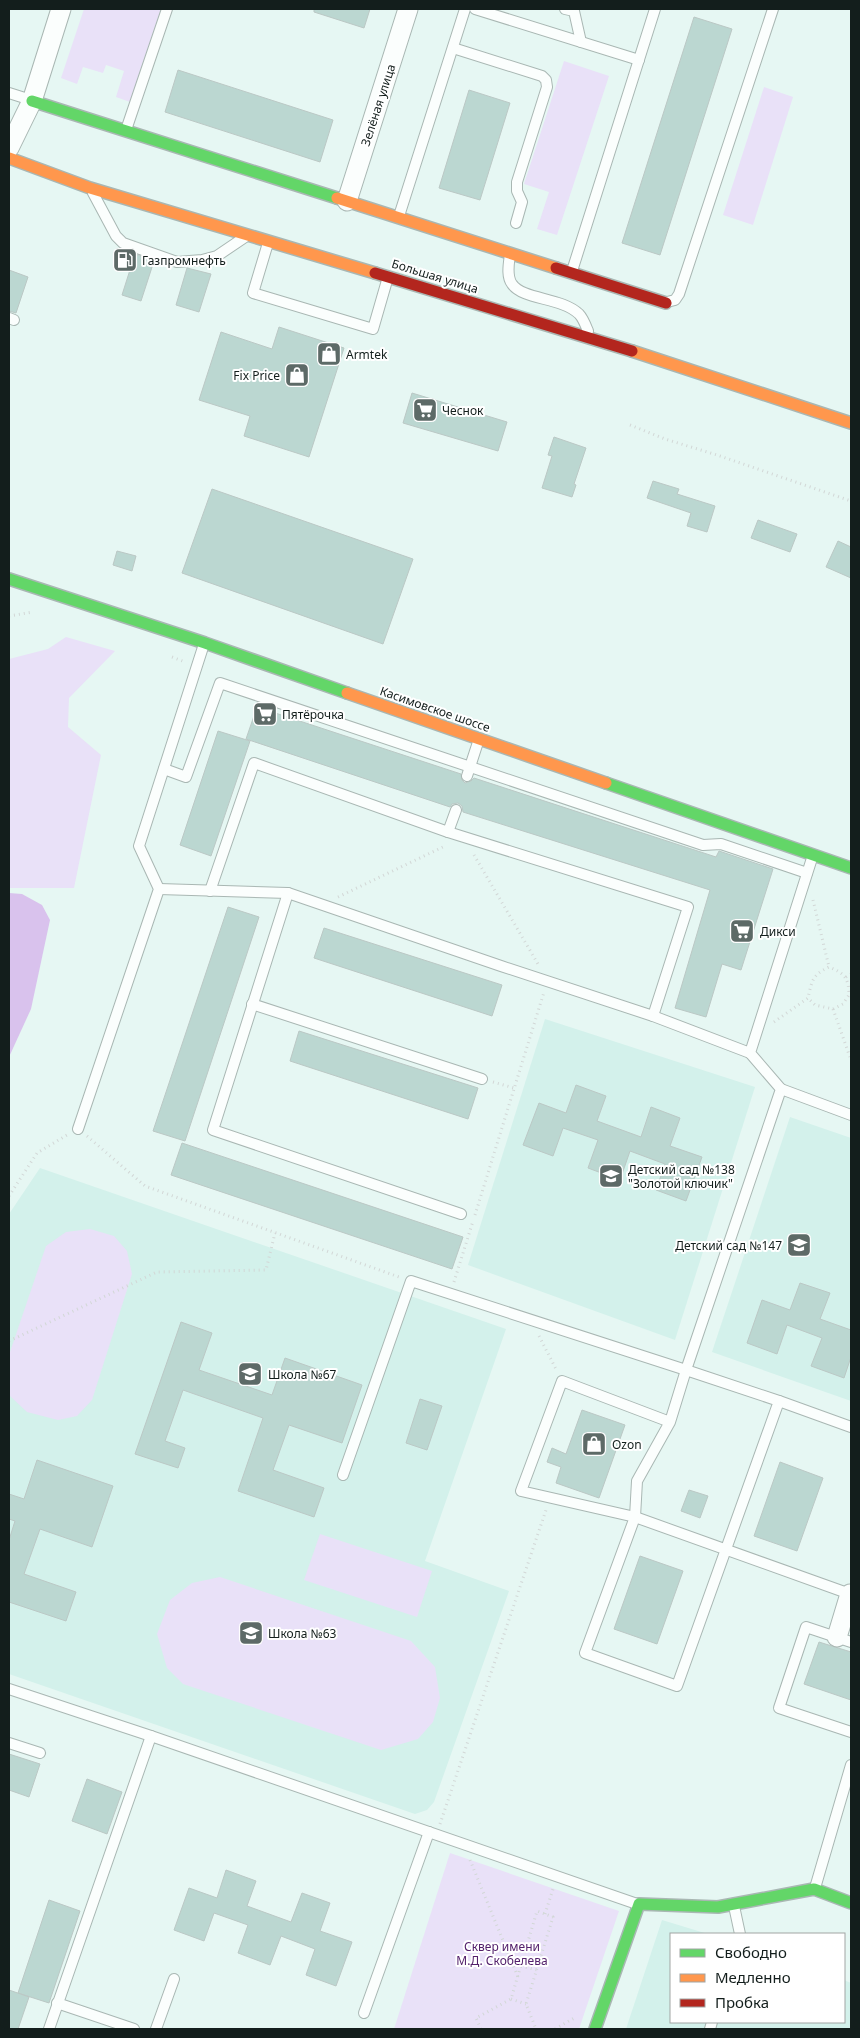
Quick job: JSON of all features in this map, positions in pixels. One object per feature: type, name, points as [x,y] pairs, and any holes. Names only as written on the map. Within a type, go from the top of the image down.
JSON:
[{"type":"street","points":[[9,148],[32,100],[61,9]]},
{"type":"street","name":"Зелёная улица","points":[[347,201],[408,9]]},
{"type":"street","points":[[32,100],[666,303]]},
{"type":"street","name":"Большая улица","points":[[9,158],[90,188],[592,338],[851,423]]},
{"type":"street","name":"Касимовское шоссе","points":[[9,579],[205,643],[851,868]]},
{"type":"street","points":[[844,1639],[851,1593]]},
{"type":"street","points":[[595,2029],[639,1904],[718,1907],[814,1890],[851,1903]]},
{"type":"lane","points":[[126,131],[167,9]]},
{"type":"lane","points":[[399,217],[465,9]]},
{"type":"lane","points":[[475,9],[639,60]]},
{"type":"lane","points":[[571,272],[655,9]]},
{"type":"lane","points":[[666,303],[675,300],[679,294],[772,9]]},
{"type":"lane","points":[[572,10],[580,42]]},
{"type":"lane","points":[[453,48],[542,76],[546,80],[547,87],[517,182],[517,191],[522,202],[516,223]]},
{"type":"lane","points":[[9,93],[32,100]]},
{"type":"lane","points":[[90,188],[116,236],[123,243],[177,262],[202,260],[217,256],[229,250],[249,234]]},
{"type":"lane","points":[[269,240],[254,293],[373,329],[389,276]]},
{"type":"lane","points":[[510,253],[508,274],[511,284],[520,292],[559,302],[579,314],[592,338]]},
{"type":"lane","points":[[78,1129],[159,889],[139,846],[205,643]]},
{"type":"lane","points":[[164,770],[186,778],[220,683],[468,771],[703,844],[721,844],[807,873]]},
{"type":"lane","points":[[468,771],[479,738]]},
{"type":"lane","points":[[210,891],[254,763],[448,832],[688,907],[653,1016]]},
{"type":"lane","points":[[448,832],[456,810]]},
{"type":"lane","points":[[750,1053],[813,854]]},
{"type":"lane","points":[[159,889],[288,893],[653,1016],[750,1053],[781,1089],[851,1115]]},
{"type":"lane","points":[[288,893],[213,1130],[461,1214]]},
{"type":"lane","points":[[252,1004],[482,1079]]},
{"type":"lane","points":[[779,1401],[677,1686],[585,1653],[635,1517],[637,1481],[670,1422],[781,1089]]},
{"type":"lane","points":[[343,1474],[411,1282],[686,1370],[851,1427]]},
{"type":"lane","points":[[670,1422],[562,1381],[521,1491],[635,1517],[851,1593]]},
{"type":"lane","points":[[844,1639],[806,1627],[779,1708],[851,1732]]},
{"type":"lane","points":[[9,1689],[639,1904]]},
{"type":"lane","points":[[49,2029],[151,1736]]},
{"type":"lane","points":[[9,1743],[40,1753]]},
{"type":"lane","points":[[814,1890],[851,1765]]},
{"type":"lane","points":[[364,2013],[433,1833]]},
{"type":"lane","points":[[734,1904],[740,1933]]},
{"type":"lane","points":[[156,2029],[174,1978]]},
{"type":"lane","points":[[57,2002],[134,2029]]},
{"type":"path","points":[[630,425],[665,439],[851,501]]},
{"type":"path","points":[[9,616],[31,611],[40,614]]},
{"type":"path","points":[[170,657],[197,666]]},
{"type":"path","points":[[322,905],[464,837],[548,981],[451,1294]]},
{"type":"path","points":[[807,873],[828,967]]},
{"type":"path","points":[[755,1036],[808,998],[813,979],[818,973],[828,967],[840,971],[846,977],[849,995],[843,1004],[833,1009],[815,1005],[808,998]]},
{"type":"path","points":[[846,977],[851,974]]},
{"type":"path","points":[[833,1009],[851,1060]]},
{"type":"path","points":[[482,1079],[514,1088]]},
{"type":"path","points":[[9,1196],[37,1154],[78,1129],[145,1186],[411,1282]]},
{"type":"path","points":[[9,1341],[157,1272],[266,1270],[275,1233]]},
{"type":"path","points":[[531,1320],[562,1381]]},
{"type":"path","points":[[433,1833],[550,1498]]},
{"type":"path","points":[[463,1843],[518,1977]]},
{"type":"path","points":[[545,1914],[557,1876]]},
{"type":"path","points":[[481,2029],[476,2018],[511,1999],[536,1912],[553,1917],[526,2004],[536,2029]]},
{"type":"path","points":[[521,1966],[537,1970]]},
{"type":"path","points":[[511,1999],[526,2004]]},
{"type":"shaded area","points":[[9,893],[22,894],[42,905],[50,920],[31,1009],[9,1057]]},
{"type":"shaded area","name":"Детский сад №138 \"Золотой ключик\"","points":[[545,1019],[755,1087],[675,1340],[468,1265]]},
{"type":"shaded area","name":"Детский сад №147","points":[[790,1117],[851,1138],[851,1401],[712,1352]]},
{"type":"shaded area","points":[[40,1168],[506,1329],[425,1561],[509,1591],[434,1802],[427,1810],[415,1814],[9,1674],[9,1214]]},
{"type":"shaded area","points":[[662,1920],[705,1933],[670,1933],[670,2023],[845,2023],[845,1980],[851,1983],[851,2029],[626,2029]]},
{"type":"green space","points":[[84,9],[161,9],[130,102],[116,97],[124,71],[106,65],[103,73],[83,67],[77,84],[61,78]]},
{"type":"green space","points":[[564,61],[609,76],[557,235],[537,229],[549,192],[524,184]]},
{"type":"green space","points":[[764,87],[793,97],[753,225],[723,215]]},
{"type":"green space","points":[[66,637],[115,651],[69,698],[68,727],[101,755],[74,888],[9,888],[9,659],[48,649]]},
{"type":"green space","points":[[90,1229],[114,1236],[127,1251],[132,1274],[92,1400],[77,1416],[58,1420],[27,1412],[10,1396],[9,1355],[46,1246],[66,1232]]},
{"type":"green space","points":[[320,1534],[432,1571],[417,1617],[304,1580]]},
{"type":"green space","points":[[220,1577],[411,1641],[435,1667],[440,1698],[433,1722],[418,1739],[381,1750],[183,1684],[167,1668],[157,1634],[170,1600],[192,1583]]},
{"type":"green space","name":"Сквер имени М.Д. Скобелева","points":[[450,1853],[619,1911],[579,2029],[394,2029]]},
{"type":"building","points":[[314,9],[370,9],[364,28],[314,12]]},
{"type":"building","points":[[694,17],[732,29],[660,255],[622,243]]},
{"type":"building","points":[[178,70],[333,120],[320,162],[165,112]]},
{"type":"building","points":[[469,90],[510,103],[480,200],[439,188]]},
{"type":"building","points":[[135,254],[154,261],[141,301],[122,295]]},
{"type":"building","points":[[187,268],[211,274],[199,312],[176,305]]},
{"type":"building","points":[[9,270],[28,277],[16,313],[9,311]]},
{"type":"building","points":[[279,327],[344,348],[309,457],[244,436],[250,416],[199,400],[221,332],[272,349]]},
{"type":"building","points":[[412,393],[507,422],[498,451],[403,423]]},
{"type":"building","points":[[554,437],[586,448],[574,484],[576,485],[572,497],[542,488],[552,456],[548,455]]},
{"type":"building","points":[[653,481],[679,489],[677,494],[715,506],[707,532],[687,526],[691,513],[647,498]]},
{"type":"building","points":[[212,489],[413,559],[383,644],[182,573]]},
{"type":"building","points":[[758,520],[797,534],[790,552],[751,538]]},
{"type":"building","points":[[838,541],[851,547],[851,578],[826,567]]},
{"type":"building","points":[[117,551],[136,556],[132,571],[113,565]]},
{"type":"building","points":[[257,707],[461,774],[462,780],[465,783],[474,778],[716,857],[719,851],[773,869],[741,970],[722,964],[706,1017],[675,1008],[710,890],[463,812],[462,806],[458,803],[452,804],[450,807],[246,739]]},
{"type":"building","points":[[218,731],[250,741],[211,856],[180,845]]},
{"type":"building","points":[[228,907],[259,917],[185,1141],[153,1131]]},
{"type":"building","points":[[324,928],[502,985],[492,1016],[314,958]]},
{"type":"building","points":[[299,1031],[478,1088],[468,1119],[290,1061]]},
{"type":"building","points":[[576,1085],[606,1096],[597,1121],[641,1137],[651,1107],[680,1118],[670,1146],[702,1157],[686,1201],[656,1190],[665,1164],[630,1151],[620,1180],[588,1168],[598,1140],[563,1128],[553,1156],[523,1145],[539,1103],[566,1113]]},
{"type":"building","points":[[182,1143],[463,1237],[452,1269],[171,1175]]},
{"type":"building","points":[[800,1283],[830,1293],[820,1319],[851,1330],[851,1357],[844,1378],[811,1366],[822,1338],[787,1325],[777,1354],[747,1343],[762,1300],[790,1310]]},
{"type":"building","points":[[181,1322],[212,1333],[199,1370],[272,1395],[285,1358],[362,1385],[342,1443],[289,1425],[273,1470],[324,1488],[314,1517],[238,1491],[263,1418],[183,1390],[165,1441],[185,1448],[178,1468],[135,1454]]},
{"type":"building","points":[[420,1399],[442,1406],[427,1450],[406,1443]]},
{"type":"building","points":[[582,1410],[625,1425],[599,1498],[556,1483],[561,1467],[547,1462],[552,1448],[566,1454]]},
{"type":"building","points":[[37,1460],[113,1486],[92,1547],[40,1529],[24,1574],[76,1592],[66,1621],[9,1602],[9,1540],[15,1521],[9,1519],[9,1494],[24,1499]]},
{"type":"building","points":[[780,1462],[823,1478],[797,1551],[754,1536]]},
{"type":"building","points":[[689,1490],[708,1496],[700,1518],[681,1511]]},
{"type":"building","points":[[640,1556],[683,1571],[657,1644],[614,1629]]},
{"type":"building","points":[[819,1642],[851,1652],[851,1700],[804,1684]]},
{"type":"building","points":[[9,1754],[40,1764],[29,1797],[9,1790]]},
{"type":"building","points":[[87,1779],[122,1792],[107,1834],[72,1821]]},
{"type":"building","points":[[226,1870],[256,1881],[247,1906],[291,1922],[302,1893],[330,1903],[320,1931],[352,1942],[336,1986],[306,1975],[315,1949],[281,1936],[270,1965],[238,1953],[248,1925],[214,1913],[204,1941],[174,1930],[189,1888],[217,1898]]},
{"type":"building","points":[[49,1900],[80,1911],[49,2003],[18,1993]]},
{"type":"building","points":[[9,1990],[29,1997],[18,2029],[9,2029]]},
{"type":"traffic: fast","points":[[32,101],[337,198]]},
{"type":"traffic: fast","points":[[9,579],[205,643],[347,693]]},
{"type":"traffic: fast","points":[[606,783],[851,868]]},
{"type":"traffic: fast","points":[[595,2029],[639,1904],[718,1907],[814,1889],[851,1903]]},
{"type":"traffic: slow","points":[[9,158],[90,188],[375,273]]},
{"type":"traffic: slow","points":[[337,198],[556,268]]},
{"type":"traffic: slow","points":[[632,351],[851,423]]},
{"type":"traffic: slow","points":[[347,693],[606,783]]},
{"type":"traffic: jam","points":[[556,268],[666,303]]},
{"type":"traffic: jam","points":[[375,273],[632,351]]},
{"type":"place","name":"Газпромнефть","points":[[125,260]]},
{"type":"place","name":"Armtek","points":[[329,354]]},
{"type":"place","name":"Fix Price","points":[[297,375]]},
{"type":"place","name":"Чеснок","points":[[425,410]]},
{"type":"place","name":"Пятёрочка","points":[[265,714]]},
{"type":"place","name":"Дикси","points":[[742,931]]},
{"type":"place","name":"Детский сад №138 \"Золотой ключик\"","points":[[611,1176]]},
{"type":"place","name":"Детский сад №147","points":[[799,1245]]},
{"type":"place","name":"Школа №67","points":[[250,1374]]},
{"type":"place","name":"Ozon","points":[[594,1444]]},
{"type":"place","name":"Школа №63","points":[[251,1633]]}]
